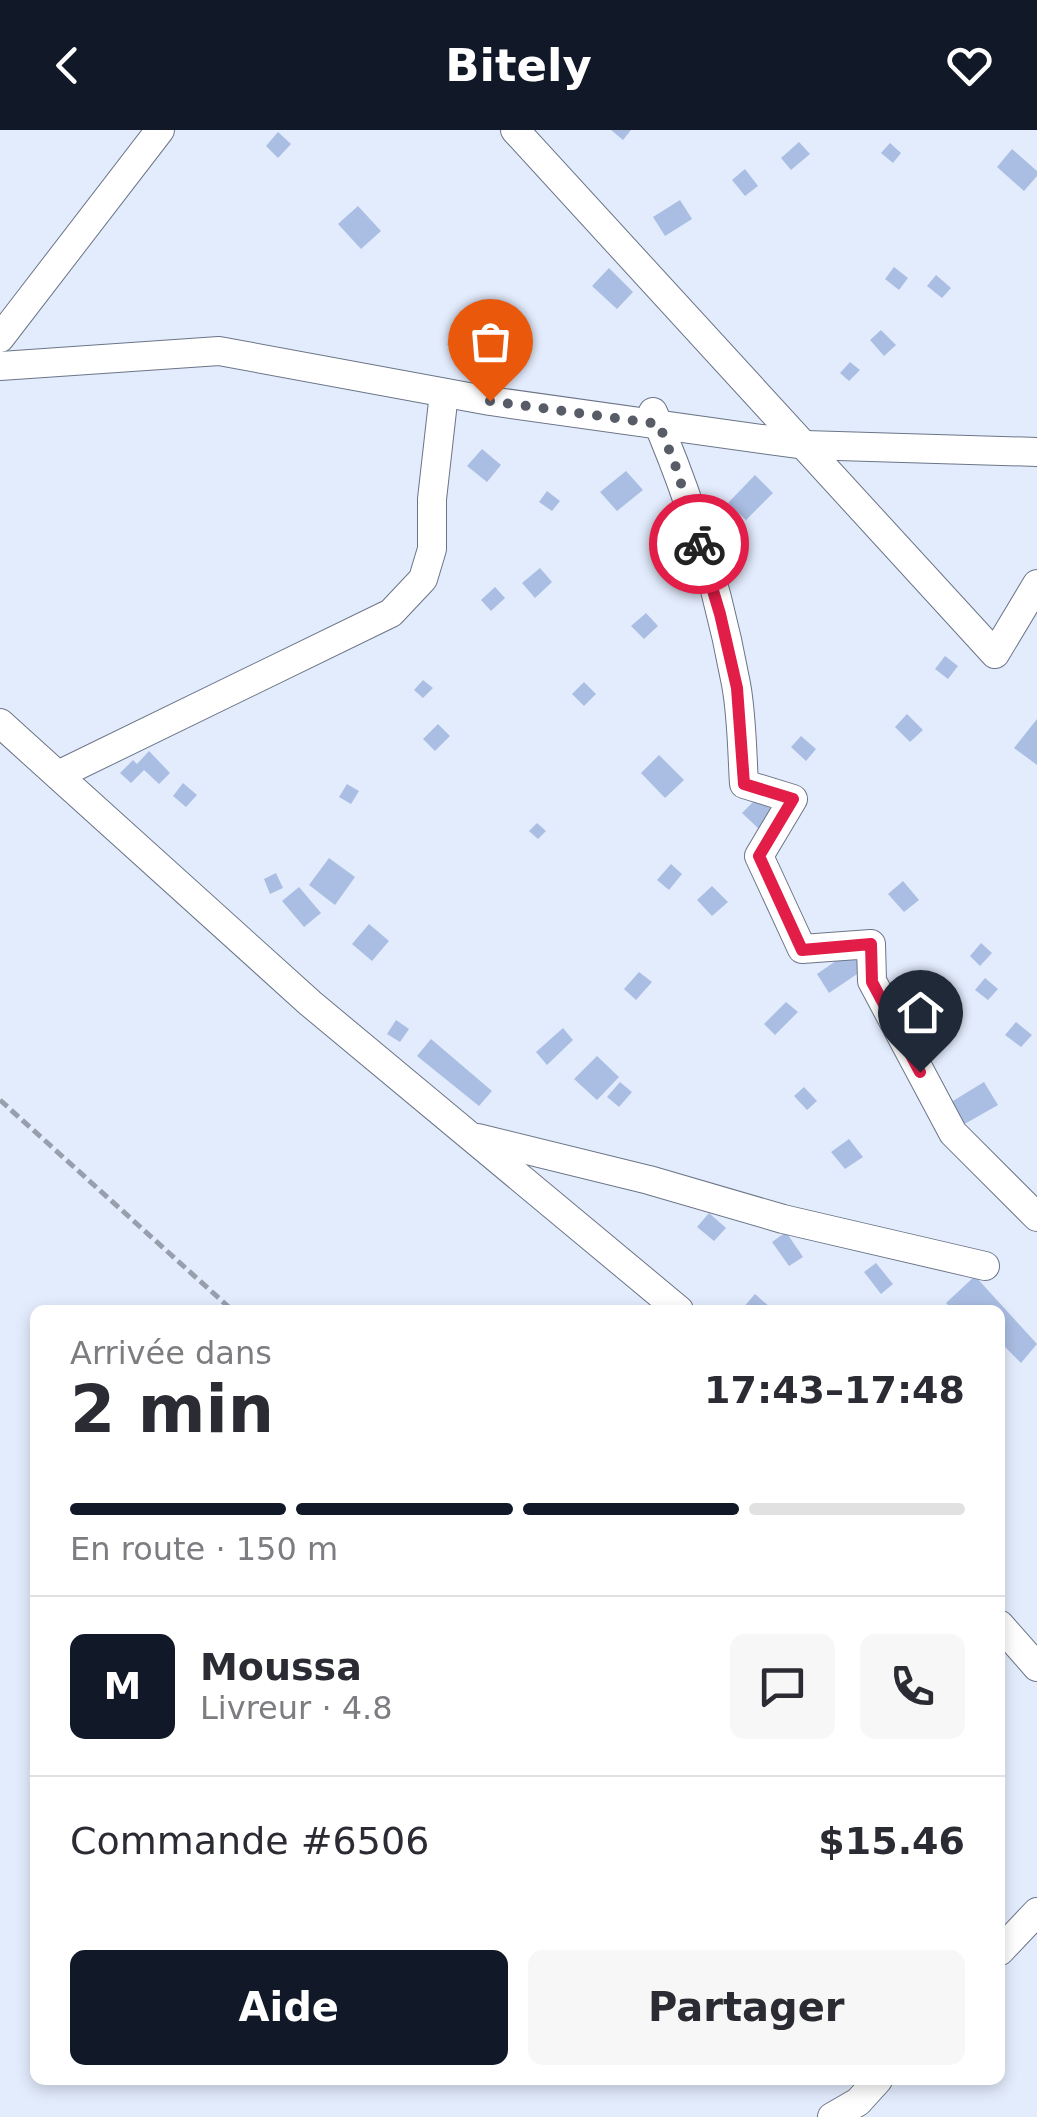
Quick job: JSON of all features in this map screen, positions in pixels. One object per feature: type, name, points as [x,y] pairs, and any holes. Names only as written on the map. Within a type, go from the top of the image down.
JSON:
[{"type":"street","points":[[0,338],[160,130]]},
{"type":"street","points":[[515,130],[995,654],[1037,584]]},
{"type":"street","points":[[0,366],[219,351],[444,393],[656,417],[805,446],[1037,452]]},
{"type":"street","points":[[58,775],[392,613],[423,579],[432,549],[432,499],[444,393]]},
{"type":"street","points":[[656,417],[677,470],[720,614],[737,688],[744,784],[793,799],[759,856],[780,906],[802,950],[871,944],[872,982],[953,1133],[1037,1217]]},
{"type":"street","points":[[0,723],[310,1003],[673,1305]]},
{"type":"street","points":[[471,1137],[649,1180],[783,1219],[985,1266]]},
{"type":"street","points":[[1005,1631],[1037,1666]]},
{"type":"street","points":[[1005,1946],[1037,1912]]},
{"type":"street","points":[[832,2117],[858,2102],[873,2085]]},
{"type":"path","points":[[0,1100],[226,1305]]},
{"type":"building","points":[[611,130],[631,130],[623,140]]},
{"type":"building","points":[[278,132],[291,144],[278,158],[266,146]]},
{"type":"building","points":[[799,142],[810,154],[791,170],[781,158]]},
{"type":"building","points":[[890,143],[901,153],[893,163],[881,153]]},
{"type":"building","points":[[1012,149],[1037,171],[1024,191],[997,167]]},
{"type":"building","points":[[745,169],[758,186],[745,196],[732,180]]},
{"type":"building","points":[[680,200],[692,219],[665,236],[653,217]]},
{"type":"building","points":[[358,206],[381,231],[361,249],[338,224]]},
{"type":"building","points":[[894,267],[908,278],[899,290],[885,279]]},
{"type":"building","points":[[609,268],[633,292],[617,309],[592,286]]},
{"type":"building","points":[[936,275],[951,288],[942,298],[927,286]]},
{"type":"building","points":[[483,312],[501,332],[465,364],[447,344]]},
{"type":"building","points":[[881,330],[896,345],[884,356],[870,340]]},
{"type":"building","points":[[850,362],[860,370],[849,381],[840,373]]},
{"type":"building","points":[[482,449],[501,465],[487,482],[467,466]]},
{"type":"building","points":[[626,471],[643,490],[617,511],[600,492]]},
{"type":"building","points":[[755,475],[773,493],[746,520],[728,503]]},
{"type":"building","points":[[547,491],[560,501],[552,511],[539,502]]},
{"type":"building","points":[[540,568],[552,582],[535,598],[522,583]]},
{"type":"building","points":[[495,587],[505,598],[491,611],[481,600]]},
{"type":"building","points":[[646,613],[658,626],[644,639],[631,626]]},
{"type":"building","points":[[945,656],[958,666],[948,679],[935,669]]},
{"type":"building","points":[[423,680],[433,688],[423,698],[414,690]]},
{"type":"building","points":[[584,682],[596,694],[584,706],[572,694]]},
{"type":"building","points":[[907,714],[923,730],[910,742],[895,727]]},
{"type":"building","points":[[1037,719],[1037,765],[1014,748]]},
{"type":"building","points":[[438,724],[450,736],[435,751],[423,739]]},
{"type":"building","points":[[801,736],[816,749],[806,761],[791,747]]},
{"type":"building","points":[[149,751],[170,773],[159,784],[144,770],[131,783],[120,773],[133,760],[137,764]]},
{"type":"building","points":[[659,755],[684,780],[665,798],[641,773]]},
{"type":"building","points":[[183,783],[197,795],[186,807],[173,796]]},
{"type":"building","points":[[347,784],[359,791],[351,804],[339,797]]},
{"type":"building","points":[[758,797],[774,812],[759,829],[742,813]]},
{"type":"building","points":[[537,823],[546,831],[538,839],[529,831]]},
{"type":"building","points":[[329,858],[355,877],[335,905],[309,885]]},
{"type":"building","points":[[671,864],[682,874],[669,890],[657,880]]},
{"type":"building","points":[[276,873],[283,888],[270,894],[264,879]]},
{"type":"building","points":[[903,881],[919,900],[904,912],[888,894]]},
{"type":"building","points":[[712,886],[728,902],[712,916],[697,900]]},
{"type":"building","points":[[299,887],[321,913],[304,927],[282,901]]},
{"type":"building","points":[[369,924],[389,941],[372,961],[352,944]]},
{"type":"building","points":[[981,943],[992,953],[980,966],[970,956]]},
{"type":"building","points":[[850,951],[863,970],[829,993],[817,974]]},
{"type":"building","points":[[639,972],[652,982],[636,1000],[624,989]]},
{"type":"building","points":[[985,978],[998,989],[988,1000],[975,990]]},
{"type":"building","points":[[945,988],[961,1001],[948,1017],[932,1004]]},
{"type":"building","points":[[786,1002],[798,1012],[775,1035],[764,1024]]},
{"type":"building","points":[[396,1020],[409,1029],[400,1042],[387,1034]]},
{"type":"building","points":[[1016,1022],[1032,1035],[1021,1047],[1005,1035]]},
{"type":"building","points":[[563,1028],[573,1040],[547,1065],[536,1052]]},
{"type":"building","points":[[431,1039],[492,1091],[479,1106],[417,1056]]},
{"type":"building","points":[[597,1056],[619,1077],[597,1100],[574,1079]]},
{"type":"building","points":[[620,1082],[632,1092],[619,1107],[607,1097]]},
{"type":"building","points":[[984,1082],[998,1105],[961,1126],[948,1104]]},
{"type":"building","points":[[804,1087],[817,1101],[807,1110],[794,1096]]},
{"type":"building","points":[[849,1139],[863,1157],[845,1169],[831,1152]]},
{"type":"building","points":[[709,1213],[726,1228],[714,1241],[697,1227]]},
{"type":"building","points":[[786,1232],[803,1257],[789,1266],[772,1242]]},
{"type":"building","points":[[876,1263],[893,1284],[881,1294],[864,1272]]},
{"type":"building","points":[[975,1276],[1001,1305],[948,1305]]},
{"type":"building","points":[[755,1294],[768,1305],[745,1305]]},
{"type":"building","points":[[1005,1309],[1037,1344],[1021,1363],[1005,1347]]},
{"type":"way so far","points":[[490,401],[659,424],[699,544]]},
{"type":"route","points":[[699,544],[737,688],[744,784],[793,799],[759,856],[802,950],[871,944],[872,982],[920,1072]]}]
